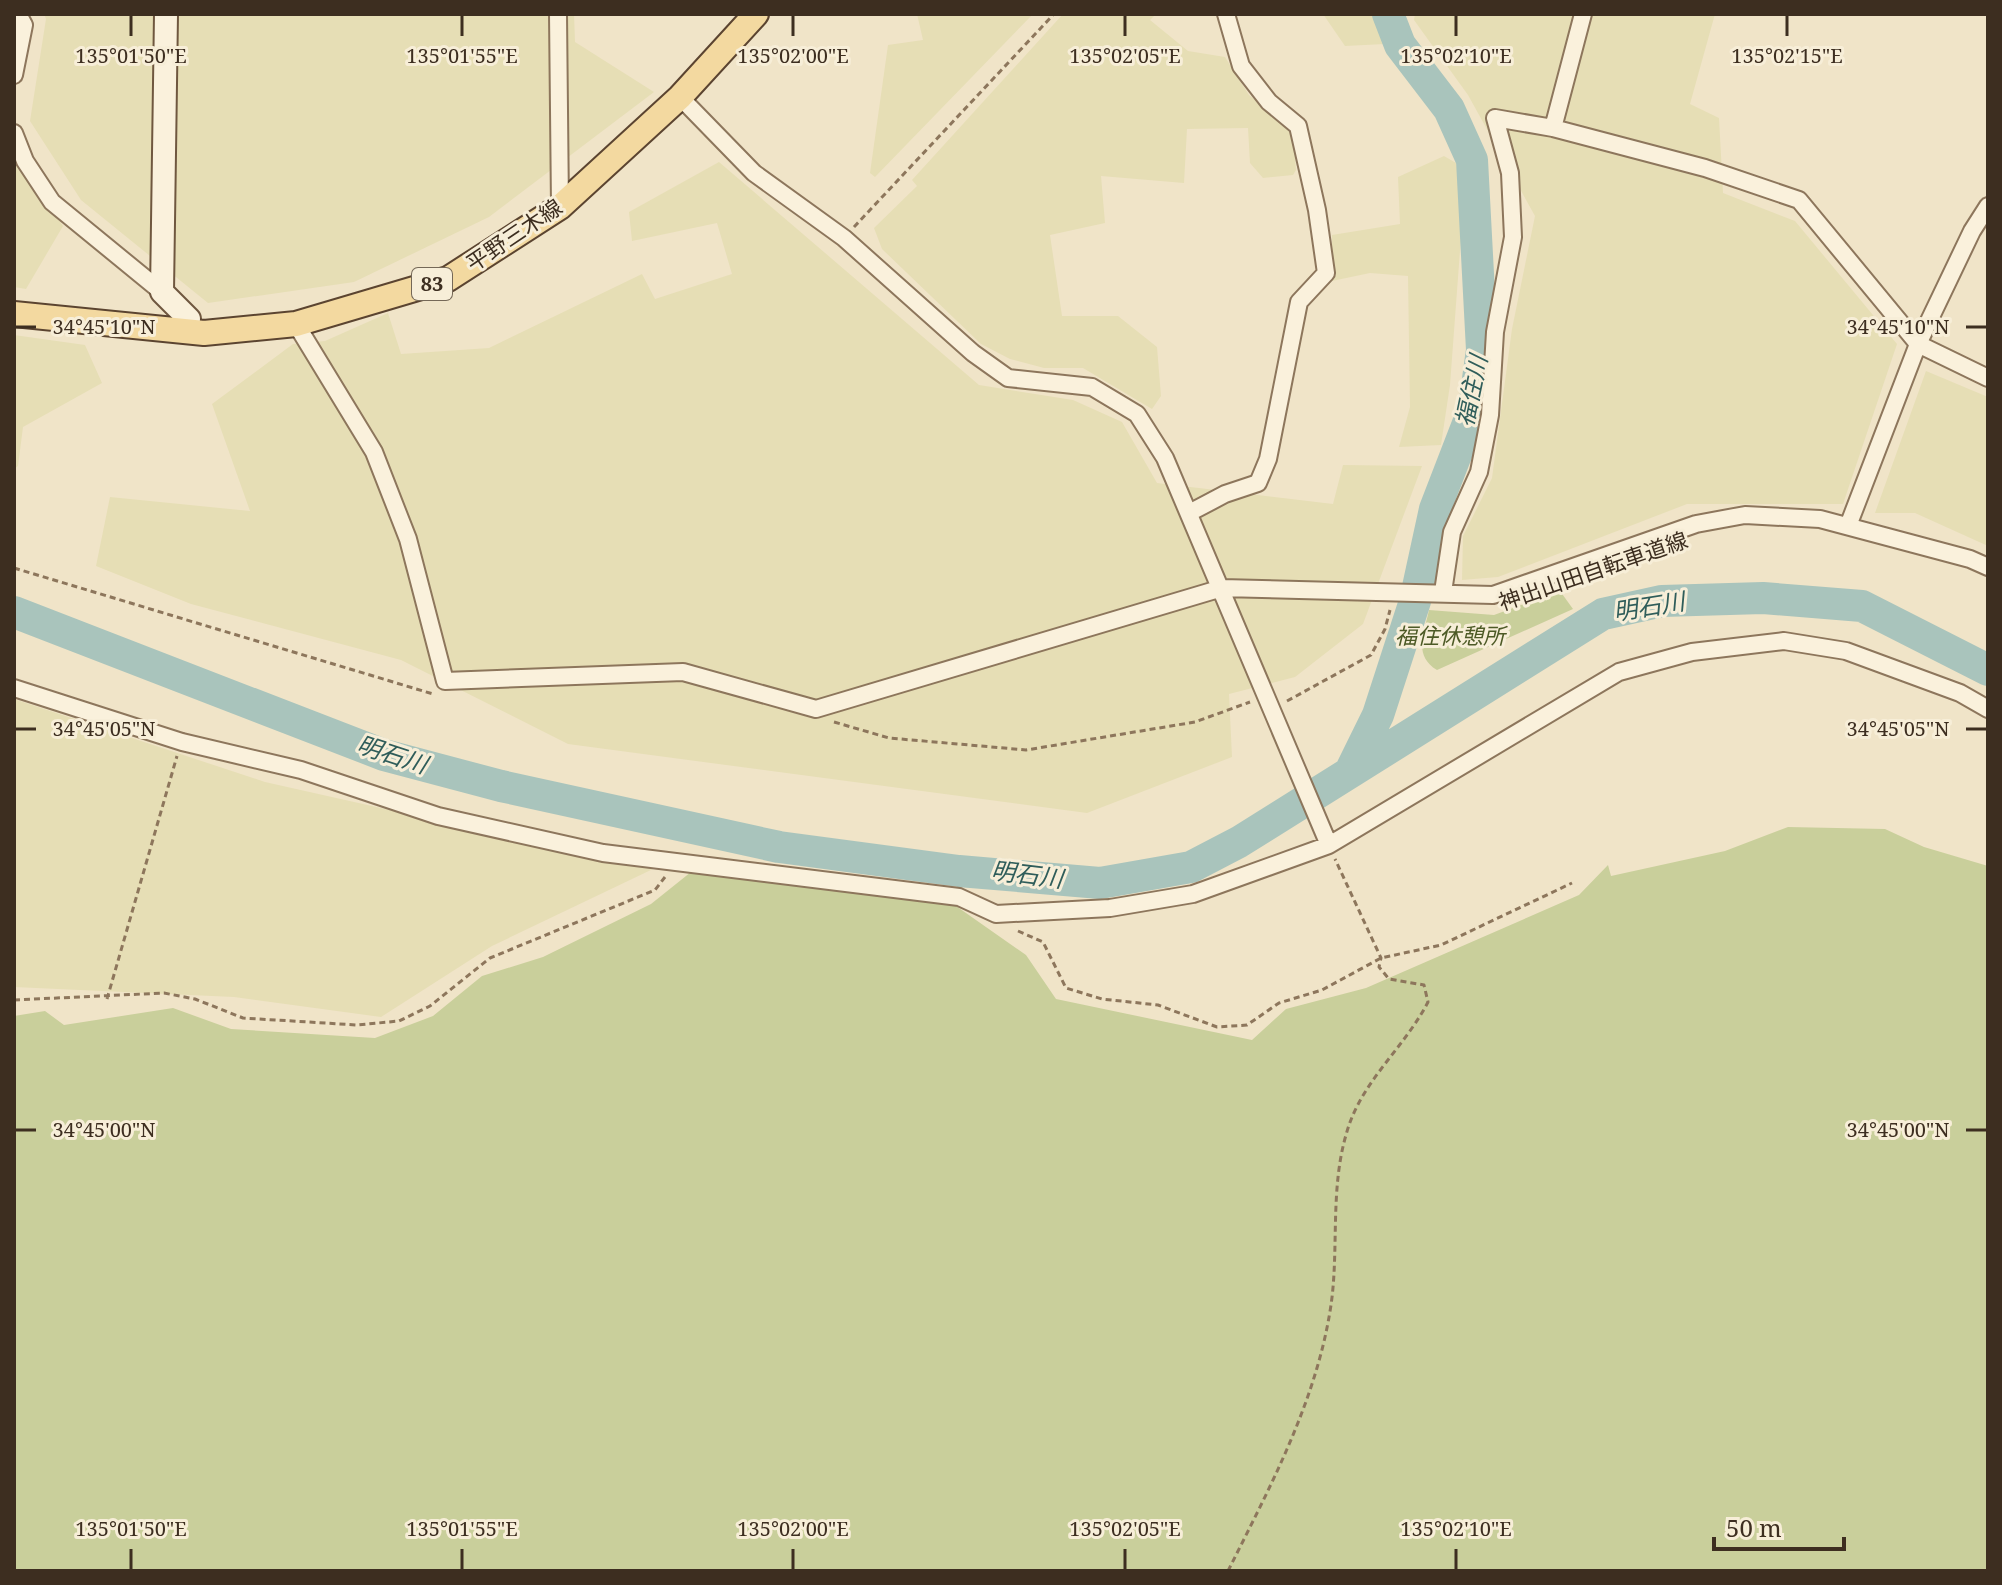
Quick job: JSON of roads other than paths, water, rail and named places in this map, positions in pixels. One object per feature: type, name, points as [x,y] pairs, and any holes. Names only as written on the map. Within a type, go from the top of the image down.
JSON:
[{"type":"main road","points":[[166,14],[162,292],[197,326]]},
{"type":"main road","name":"平野三木線","points":[[14,314],[197,326],[296,324],[448,279],[560,207],[680,97],[756,14]]},
{"type":"street","points":[[14,75],[24,25],[18,14]]},
{"type":"street","points":[[558,14],[560,207]]},
{"type":"street","points":[[1189,513],[1258,483],[1268,459],[1299,302],[1326,273],[1317,210],[1298,126],[1269,102],[1241,66],[1226,14]]},
{"type":"street","points":[[1553,128],[1583,14]]},
{"type":"street","points":[[680,97],[754,173],[844,238],[973,353],[1008,378],[1092,387],[1137,414],[1165,458],[1329,845]]},
{"type":"street","points":[[1443,592],[1452,532],[1479,472],[1490,415],[1495,332],[1513,237],[1510,173],[1495,118],[1553,128],[1705,168],[1799,200],[1918,344],[1988,378]]},
{"type":"street","points":[[14,133],[25,161],[52,202],[162,292]]},
{"type":"street","points":[[1848,526],[1918,344],[1972,231],[1988,206]]},
{"type":"street","points":[[296,324],[374,452],[408,539],[445,681],[683,672],[816,709],[1222,588],[1493,595],[1696,524],[1745,515],[1820,519],[1970,559],[1988,567]]},
{"type":"street","points":[[14,688],[182,742],[301,770],[438,816],[603,853],[959,897],[996,914],[1110,908],[1193,894],[1329,845],[1619,672],[1692,652],[1784,641],[1846,651],[1960,693],[1988,709]]},
{"type":"waterway","name":"福住川","points":[[1350,772],[1378,715],[1415,601],[1435,509],[1474,408],[1482,350],[1472,160],[1449,109],[1400,45],[1388,14]]},
{"type":"waterway","name":"明石川","points":[[14,612],[384,755],[501,786],[779,847],[959,871],[1100,883],[1191,867],[1239,842],[1603,614],[1662,601],[1763,598],[1862,606],[1988,670]]},
{"type":"park label","name":"福住休憩所","points":[[1450,636]]}]
